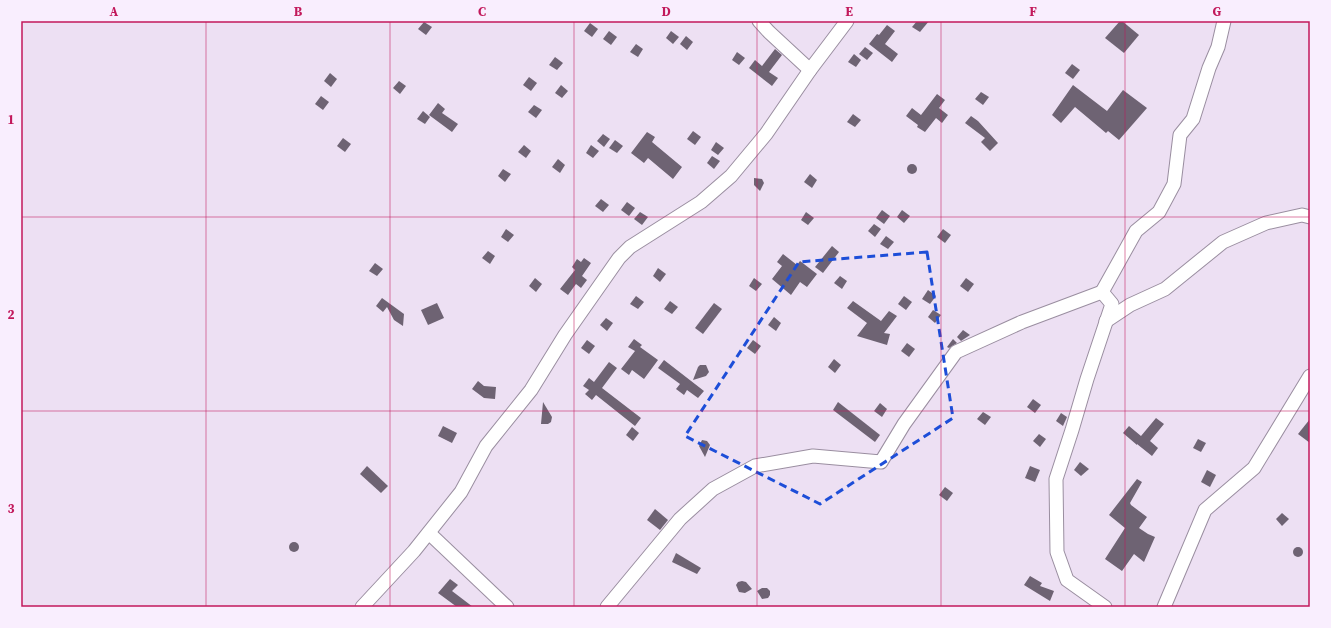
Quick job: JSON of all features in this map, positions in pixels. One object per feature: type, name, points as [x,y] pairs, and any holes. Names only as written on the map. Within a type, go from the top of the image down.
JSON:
[{"type":"street","points":[[759,21],[810,70]]},
{"type":"street","points":[[362,607],[414,551],[462,492],[486,446],[531,390],[565,335],[619,258],[630,247],[701,202],[731,176],[766,134],[810,70],[847,21]]},
{"type":"street","points":[[607,607],[680,519],[713,489],[755,466],[813,456],[881,462],[904,424],[956,352],[1022,322],[1102,292],[1136,231],[1159,212],[1174,184],[1180,134],[1193,119],[1209,68],[1218,47],[1224,21]]},
{"type":"street","points":[[1106,321],[1130,305],[1165,289],[1223,242],[1266,223],[1302,215],[1310,217]]},
{"type":"street","points":[[1102,292],[1112,304],[1086,379],[1072,430],[1056,479],[1057,552],[1067,580],[1105,607]]},
{"type":"street","points":[[1164,607],[1205,510],[1254,468],[1310,376]]},
{"type":"street","points":[[429,533],[506,607]]},
{"type":"highlighted area","points":[[927,252],[953,418],[820,504],[685,436],[799,262]]},
{"type":"building","points":[[917,21],[929,21],[920,32],[912,27]]},
{"type":"building","points":[[1120,21],[1139,35],[1124,53],[1105,38]]},
{"type":"building","points":[[424,22],[432,27],[426,35],[418,29]]},
{"type":"building","points":[[590,23],[598,29],[592,37],[584,31]]},
{"type":"building","points":[[887,25],[895,31],[885,44],[898,54],[892,62],[869,44]]},
{"type":"building","points":[[609,31],[617,37],[611,45],[603,39]]},
{"type":"building","points":[[671,31],[679,37],[673,44],[666,38]]},
{"type":"building","points":[[686,36],[693,42],[687,50],[680,44]]},
{"type":"building","points":[[636,44],[643,49],[638,57],[630,52]]},
{"type":"building","points":[[865,47],[873,53],[867,60],[859,54]]},
{"type":"building","points":[[775,49],[782,55],[769,72],[778,78],[772,86],[749,68],[755,60],[762,66]]},
{"type":"building","points":[[737,52],[745,58],[739,65],[732,60]]},
{"type":"building","points":[[854,54],[861,60],[856,67],[848,62]]},
{"type":"building","points":[[555,57],[563,63],[557,70],[549,65]]},
{"type":"building","points":[[1072,64],[1080,70],[1073,79],[1065,73]]},
{"type":"building","points":[[330,73],[337,79],[331,87],[324,81]]},
{"type":"building","points":[[529,77],[537,83],[531,91],[523,85]]},
{"type":"building","points":[[399,81],[406,86],[400,94],[393,88]]},
{"type":"building","points":[[561,85],[568,91],[562,98],[555,93]]},
{"type":"building","points":[[1073,85],[1107,111],[1123,90],[1147,108],[1119,140],[1108,131],[1106,133],[1075,107],[1061,123],[1052,115]]},
{"type":"building","points":[[981,92],[989,97],[983,105],[975,99]]},
{"type":"building","points":[[937,94],[945,100],[939,108],[948,115],[942,123],[936,118],[925,132],[917,127],[918,125],[906,116],[912,108],[921,115]]},
{"type":"building","points":[[321,96],[329,102],[323,110],[315,104]]},
{"type":"building","points":[[438,103],[445,109],[442,113],[458,124],[452,132],[429,115]]},
{"type":"building","points":[[534,105],[542,110],[536,118],[528,112]]},
{"type":"building","points":[[423,111],[430,117],[425,124],[417,119]]},
{"type":"building","points":[[853,114],[861,120],[855,127],[847,122]]},
{"type":"building","points":[[971,116],[978,121],[998,143],[990,151],[981,142],[985,138],[965,123]]},
{"type":"building","points":[[693,131],[701,137],[695,145],[687,139]]},
{"type":"building","points":[[647,132],[655,137],[652,142],[682,167],[673,179],[648,158],[644,163],[631,153]]},
{"type":"building","points":[[603,134],[610,139],[604,147],[597,141]]},
{"type":"building","points":[[343,138],[351,144],[345,152],[337,146]]},
{"type":"building","points":[[615,140],[623,146],[617,153],[609,148]]},
{"type":"building","points":[[716,142],[724,148],[718,155],[711,150]]},
{"type":"building","points":[[524,145],[531,151],[526,158],[518,152]]},
{"type":"building","points":[[591,145],[599,151],[593,158],[586,153]]},
{"type":"building","points":[[712,156],[720,161],[714,169],[707,163]]},
{"type":"building","points":[[558,159],[565,165],[560,173],[552,167]]},
{"type":"building","points":[[910,164],[914,164],[916,165],[916,173],[910,174],[907,171],[907,167]]},
{"type":"building","points":[[503,169],[511,174],[505,182],[498,176]]},
{"type":"building","points":[[810,174],[817,180],[812,188],[804,182]]},
{"type":"building","points":[[754,178],[762,179],[764,183],[760,191],[754,185]]},
{"type":"building","points":[[601,199],[609,205],[603,212],[595,206]]},
{"type":"building","points":[[627,202],[635,208],[629,216],[621,210]]},
{"type":"building","points":[[882,210],[890,216],[884,224],[876,218]]},
{"type":"building","points":[[902,210],[910,216],[904,223],[897,217]]},
{"type":"building","points":[[640,212],[648,217],[642,225],[634,219]]},
{"type":"building","points":[[806,212],[814,218],[808,225],[801,220]]},
{"type":"building","points":[[874,224],[881,229],[875,237],[868,231]]},
{"type":"building","points":[[506,229],[514,235],[508,242],[501,237]]},
{"type":"building","points":[[943,229],[951,235],[945,243],[937,237]]},
{"type":"building","points":[[886,236],[894,242],[888,249],[880,244]]},
{"type":"building","points":[[832,246],[839,252],[823,273],[815,267]]},
{"type":"building","points":[[488,251],[495,256],[490,264],[482,258]]},
{"type":"building","points":[[783,254],[797,265],[800,261],[817,274],[807,287],[800,282],[791,295],[772,279],[782,266],[777,262]]},
{"type":"building","points":[[584,258],[591,263],[582,276],[587,280],[581,288],[576,284],[568,295],[560,289],[575,270],[572,267],[577,259],[581,262]]},
{"type":"building","points":[[375,263],[383,269],[377,276],[369,271]]},
{"type":"building","points":[[658,268],[666,274],[660,282],[653,276]]},
{"type":"building","points":[[840,276],[847,281],[842,289],[834,283]]},
{"type":"building","points":[[535,278],[542,284],[536,292],[529,286]]},
{"type":"building","points":[[754,278],[762,284],[756,291],[749,286]]},
{"type":"building","points":[[966,278],[974,284],[968,292],[960,286]]},
{"type":"building","points":[[928,290],[936,296],[930,304],[922,299]]},
{"type":"building","points":[[636,296],[644,302],[638,309],[630,304]]},
{"type":"building","points":[[904,296],[912,302],[906,310],[898,304]]},
{"type":"building","points":[[382,298],[404,314],[403,326],[394,320],[387,307],[383,312],[376,306]]},
{"type":"building","points":[[670,301],[678,307],[672,314],[664,309]]},
{"type":"building","points":[[853,301],[881,321],[889,311],[897,316],[884,333],[890,334],[887,345],[857,336],[867,323],[847,308]]},
{"type":"building","points":[[437,303],[444,318],[428,325],[421,310]]},
{"type":"building","points":[[714,303],[722,309],[703,334],[695,328]]},
{"type":"building","points":[[933,310],[941,315],[935,323],[928,317]]},
{"type":"building","points":[[774,317],[781,323],[776,331],[768,325]]},
{"type":"building","points":[[606,318],[613,323],[607,331],[600,325]]},
{"type":"building","points":[[963,330],[970,335],[961,341],[957,337]]},
{"type":"building","points":[[634,339],[642,345],[640,347],[658,360],[644,379],[632,370],[629,375],[621,369],[635,351],[628,347]]},
{"type":"building","points":[[953,339],[957,343],[949,348],[947,347]]},
{"type":"building","points":[[587,340],[595,346],[589,354],[581,348]]},
{"type":"building","points":[[753,340],[761,346],[755,354],[747,348]]},
{"type":"building","points":[[907,343],[915,349],[909,357],[901,351]]},
{"type":"building","points":[[834,359],[841,365],[835,373],[828,367]]},
{"type":"building","points":[[664,360],[704,391],[698,398],[687,390],[684,395],[676,389],[680,384],[658,368]]},
{"type":"building","points":[[609,362],[617,368],[602,388],[641,418],[635,426],[596,395],[592,400],[585,394],[589,390],[583,386],[589,378],[594,382]]},
{"type":"building","points":[[700,365],[706,365],[709,372],[706,376],[693,380],[698,367]]},
{"type":"building","points":[[478,381],[484,386],[496,387],[495,399],[484,398],[472,389]]},
{"type":"building","points":[[1033,399],[1041,405],[1035,413],[1027,407]]},
{"type":"building","points":[[543,402],[552,417],[551,422],[548,424],[541,424]]},
{"type":"building","points":[[838,402],[880,435],[875,442],[833,410]]},
{"type":"building","points":[[880,403],[887,409],[882,417],[874,411]]},
{"type":"building","points":[[983,412],[991,417],[985,425],[977,419]]},
{"type":"building","points":[[1061,413],[1067,417],[1063,426],[1056,421]]},
{"type":"building","points":[[1156,418],[1164,424],[1150,441],[1158,448],[1152,456],[1123,433],[1129,426],[1141,436]]},
{"type":"building","points":[[1310,419],[1310,443],[1298,434]]},
{"type":"building","points":[[443,426],[457,433],[452,443],[438,436]]},
{"type":"building","points":[[632,427],[639,433],[633,441],[626,435]]},
{"type":"building","points":[[1039,434],[1046,439],[1040,447],[1033,441]]},
{"type":"building","points":[[1198,439],[1206,443],[1201,452],[1193,448]]},
{"type":"building","points":[[702,440],[707,441],[710,445],[705,457],[699,446]]},
{"type":"building","points":[[1080,462],[1089,469],[1081,476],[1074,470]]},
{"type":"building","points":[[367,466],[388,486],[381,493],[360,474]]},
{"type":"building","points":[[1030,466],[1040,470],[1035,482],[1025,478]]},
{"type":"building","points":[[1207,470],[1216,475],[1210,487],[1201,482]]},
{"type":"building","points":[[1137,479],[1142,482],[1130,503],[1147,517],[1139,528],[1155,537],[1144,562],[1134,554],[1122,571],[1105,559],[1125,528],[1109,515]]},
{"type":"building","points":[[945,487],[953,493],[947,501],[939,495]]},
{"type":"building","points":[[655,509],[668,520],[660,530],[647,520]]},
{"type":"building","points":[[1282,513],[1289,519],[1282,526],[1276,519]]},
{"type":"building","points":[[292,542],[296,542],[298,543],[298,551],[292,552],[289,549],[289,545]]},
{"type":"building","points":[[1296,547],[1300,547],[1302,548],[1302,556],[1296,557],[1293,554],[1293,550]]},
{"type":"building","points":[[676,553],[701,568],[697,574],[672,562]]},
{"type":"building","points":[[1030,576],[1042,583],[1040,586],[1054,591],[1050,601],[1024,585]]},
{"type":"building","points":[[450,579],[458,585],[452,591],[473,607],[457,607],[438,593]]},
{"type":"building","points":[[738,582],[746,582],[752,589],[745,593],[739,592],[736,585]]},
{"type":"building","points":[[762,588],[767,588],[770,591],[768,598],[762,599],[757,591]]}]
